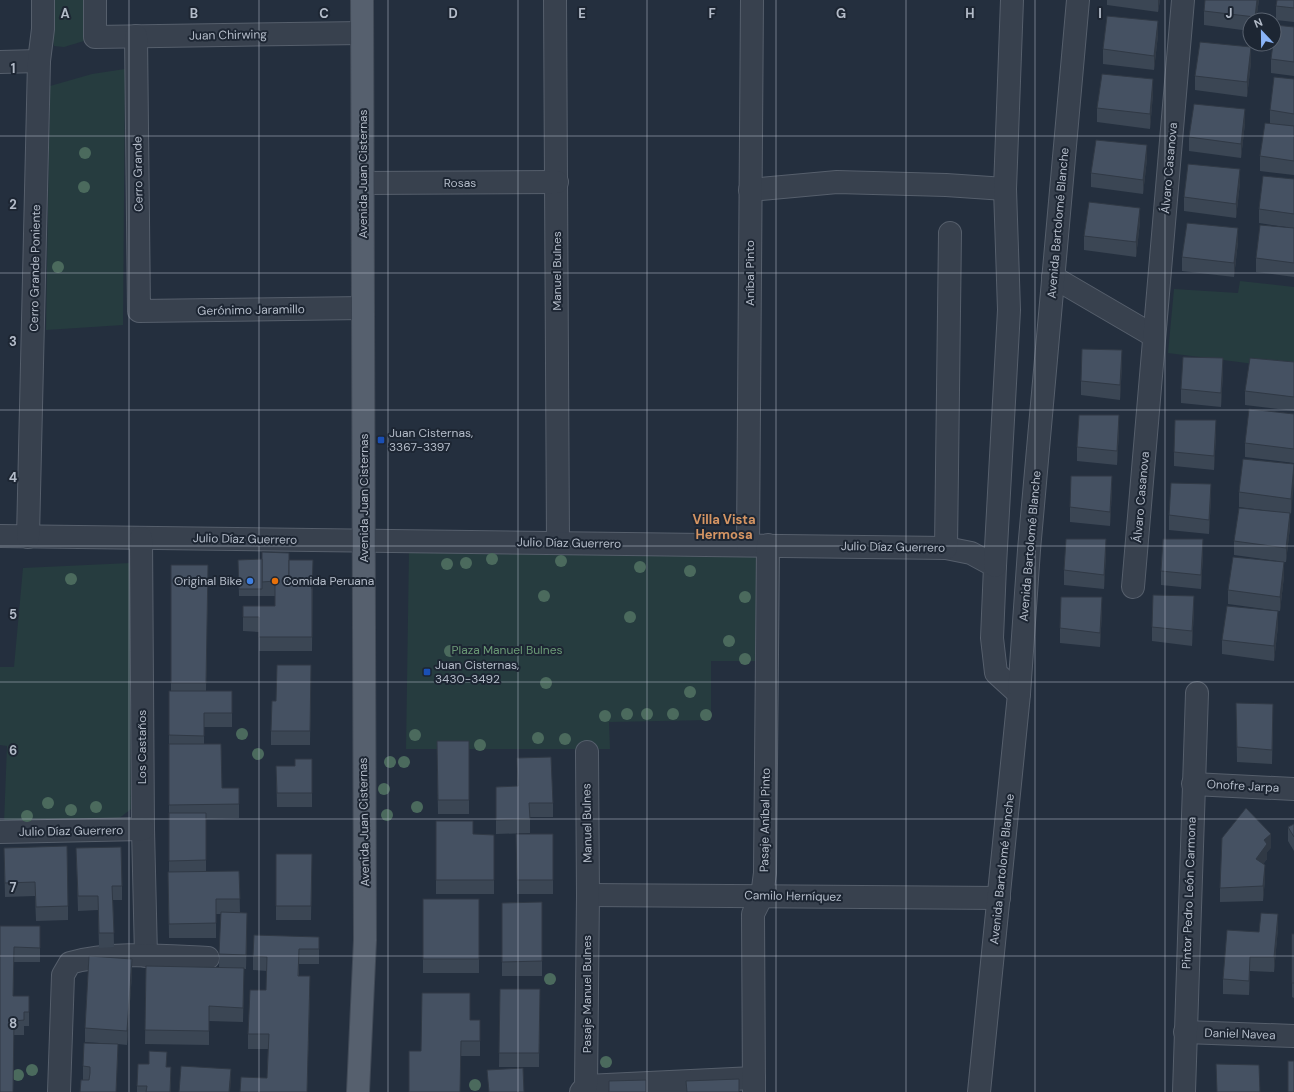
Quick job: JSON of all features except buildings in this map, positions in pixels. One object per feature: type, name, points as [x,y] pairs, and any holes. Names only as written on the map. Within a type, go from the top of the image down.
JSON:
[{"type":"main road","name":"Avenida Juan Cisternas","points":[[358,1092],[365,940],[363,762],[364,183],[362,0]]},
{"type":"street","name":"Cerro Grande Poniente","points":[[28,537],[39,61],[43,29],[43,0]]},
{"type":"street","name":"Juan Chirwing","points":[[95,0],[95,37],[362,33]]},
{"type":"street","name":"Manuel Bulnes","points":[[555,0],[558,543]]},
{"type":"street","name":"Aníbal Pinto","points":[[752,0],[750,190],[758,545]]},
{"type":"street","points":[[1012,0],[1005,189],[1009,310],[992,638],[996,673],[1019,694]]},
{"type":"street","name":"Avenida Bartolomé Blanche","points":[[979,1092],[1019,694],[1030,542],[1078,0]]},
{"type":"street","name":"Álvaro Casanova","points":[[1133,587],[1183,0]]},
{"type":"street","name":"Cerro Grande","points":[[136,36],[139,311]]},
{"type":"street","points":[[0,62],[39,61]]},
{"type":"street","name":"Rosas","points":[[364,183],[557,182]]},
{"type":"street","points":[[750,190],[837,182],[946,185],[1005,189]]},
{"type":"street","points":[[946,548],[950,233]]},
{"type":"street","points":[[1053,277],[1154,336]]},
{"type":"street","name":"Gerónimo Jaramillo","points":[[139,311],[363,308]]},
{"type":"street","name":"Julio Díaz Guerrero","points":[[0,536],[946,548],[971,553],[995,566]]},
{"type":"street","name":"Los Castaños","points":[[141,538],[143,829],[146,956]]},
{"type":"street","name":"Pasaje Aníbal Pinto","points":[[754,1085],[753,914],[762,896],[766,874],[758,545]]},
{"type":"street","name":"Pintor Pedro León Carmona","points":[[1184,1092],[1196,693]]},
{"type":"street","name":"Manuel Bulnes","points":[[587,752],[588,895]]},
{"type":"street","name":"Onofre Jarpa","points":[[1193,784],[1294,789]]},
{"type":"street","name":"Julio Díaz Guerrero","points":[[0,832],[143,829]]},
{"type":"street","name":"Camilo Herníquez","points":[[588,895],[999,898]]},
{"type":"street","name":"Pasaje Manuel Bulnes","points":[[584,1089],[588,895]]},
{"type":"street","points":[[59,1092],[63,975],[70,963],[85,959],[146,956],[208,958]]},
{"type":"street","name":"Daniel Navea","points":[[1185,1032],[1294,1036]]},
{"type":"street","points":[[584,1089],[754,1085]]},
{"type":"green space","points":[[51,0],[84,0],[84,41],[64,47],[54,46],[51,26]]},
{"type":"green space","points":[[125,69],[123,325],[46,330],[50,86],[92,74]]},
{"type":"green space","points":[[1240,281],[1294,287],[1294,369],[1168,353],[1174,289],[1238,293]]},
{"type":"green space","name":"Plaza Manuel Bulnes","points":[[409,550],[758,553],[756,661],[711,661],[711,720],[609,722],[610,749],[406,749]]},
{"type":"green space","points":[[130,563],[131,809],[113,823],[4,823],[7,746],[0,745],[0,667],[14,667],[23,568]]},
{"type":"place","name":"Juan Cisternas, 3367-3397","points":[[381,440]]},
{"type":"place","name":"Original Bike","points":[[250,581]]},
{"type":"place","name":"Comida Peruana","points":[[275,581]]},
{"type":"place","name":"Juan Cisternas, 3430-3492","points":[[427,672]]},
{"type":"district","name":"Villa Vista Hermosa","points":[[724,526]]}]
